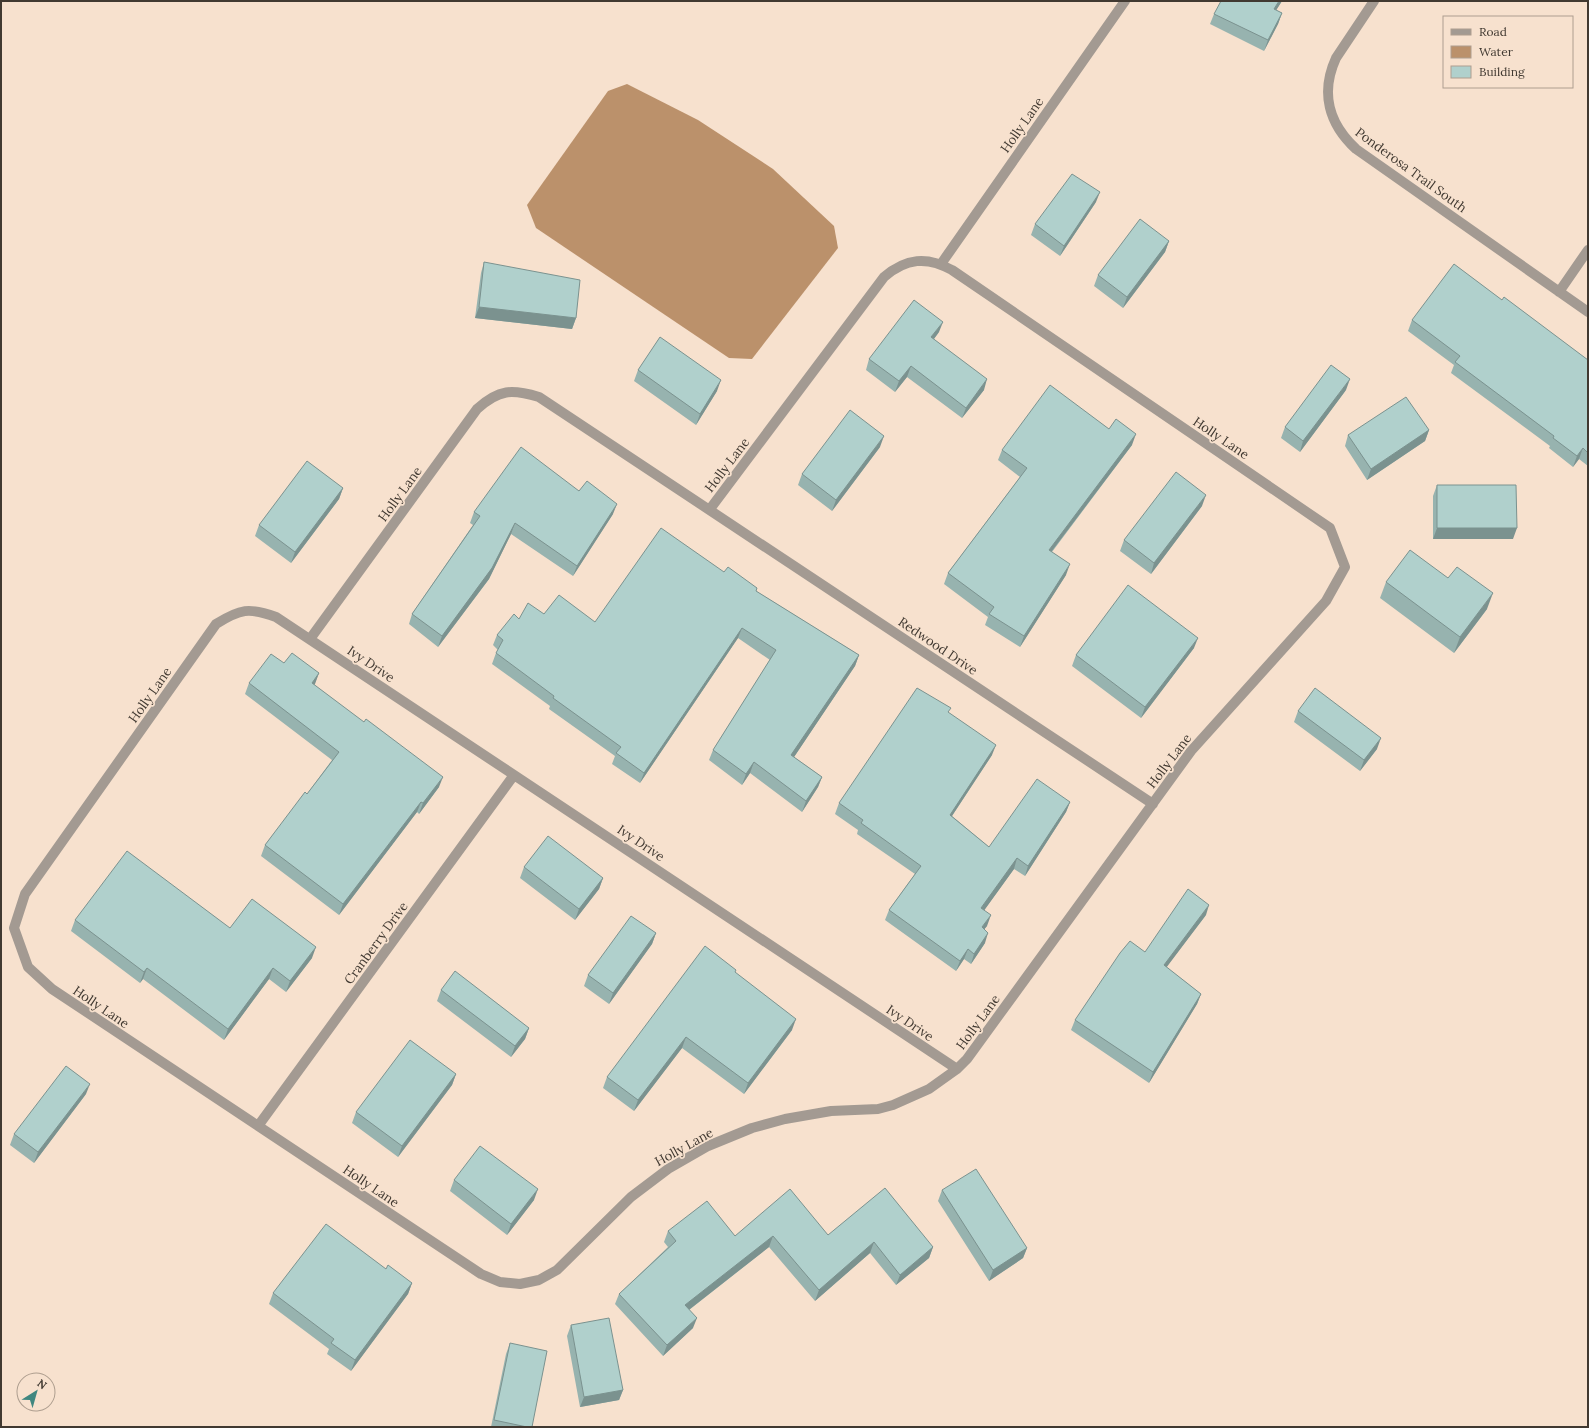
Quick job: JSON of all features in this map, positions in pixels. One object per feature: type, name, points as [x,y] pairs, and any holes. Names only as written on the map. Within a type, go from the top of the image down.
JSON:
[{"type":"street","name":"Holly Lane","points":[[941,264],[1125,1]]},
{"type":"street","name":"Ponderosa Trail South","points":[[1374,1],[1336,58],[1328,82],[1327,97],[1330,112],[1344,139],[1356,149],[1588,312]]},
{"type":"street","points":[[1559,292],[1588,250]]},
{"type":"street","name":"Holly Lane","points":[[923,261],[941,264],[952,270],[1330,528],[1345,567],[1326,601],[1191,751],[967,1059],[956,1069],[929,1089],[893,1105],[878,1109],[831,1111],[785,1119],[752,1128],[708,1146],[668,1169],[631,1197],[557,1270],[540,1280],[520,1284],[500,1282],[481,1274],[52,990],[28,967],[14,928],[25,894],[216,624],[234,613],[247,610],[260,611],[276,617],[310,639],[477,409],[486,401],[501,393],[519,391],[539,397],[710,510],[884,276],[894,268],[910,262],[923,261]]},
{"type":"street","name":"Redwood Drive","points":[[710,510],[1153,804]]},
{"type":"street","name":"Ivy Drive","points":[[310,639],[956,1069]]},
{"type":"street","name":"Cranberry Drive","points":[[258,1126],[514,775]]},
{"type":"water","points":[[627,84],[698,120],[773,169],[834,226],[838,248],[752,359],[729,358],[536,228],[527,205],[608,91]]},
{"type":"building","points":[[1221,1],[1279,1],[1274,9],[1282,13],[1268,40],[1214,14]]},
{"type":"building","points":[[1072,174],[1100,192],[1064,246],[1035,224]]},
{"type":"building","points":[[1140,219],[1169,241],[1127,297],[1098,275]]},
{"type":"building","points":[[484,262],[580,280],[576,318],[479,307]]},
{"type":"building","points":[[1454,264],[1502,300],[1504,297],[1588,360],[1588,453],[1583,448],[1577,456],[1553,438],[1554,436],[1455,362],[1460,356],[1412,320]]},
{"type":"building","points":[[914,300],[943,322],[931,337],[987,379],[966,408],[911,366],[899,381],[869,359]]},
{"type":"building","points":[[660,337],[721,380],[700,414],[638,370]]},
{"type":"building","points":[[1331,365],[1350,379],[1303,441],[1285,427]]},
{"type":"building","points":[[1050,385],[1109,429],[1116,419],[1136,434],[1049,550],[1070,564],[1024,636],[989,614],[994,607],[948,573],[1027,468],[1002,450]]},
{"type":"building","points":[[1406,397],[1429,430],[1371,469],[1348,435]]},
{"type":"building","points":[[850,410],[884,436],[836,500],[802,474]]},
{"type":"building","points":[[521,447],[579,491],[587,481],[617,504],[577,566],[515,523],[492,568],[442,636],[412,614],[480,516],[474,512]]},
{"type":"building","points":[[307,461],[343,488],[295,552],[259,525]]},
{"type":"building","points":[[1176,472],[1206,495],[1154,563],[1124,540]]},
{"type":"building","points":[[1437,485],[1516,485],[1517,528],[1437,528]]},
{"type":"building","points":[[661,528],[724,572],[728,567],[757,588],[756,591],[859,655],[791,755],[822,777],[806,801],[754,762],[746,774],[713,750],[776,650],[742,628],[644,773],[616,753],[621,747],[553,698],[554,696],[496,653],[503,640],[497,635],[514,614],[519,619],[528,603],[544,614],[559,595],[595,622]]},
{"type":"building","points":[[1410,550],[1448,578],[1457,567],[1493,593],[1460,637],[1386,582]]},
{"type":"building","points":[[1128,585],[1198,638],[1145,707],[1076,655]]},
{"type":"building","points":[[292,653],[319,673],[312,683],[364,722],[366,719],[443,777],[423,803],[421,802],[343,904],[265,845],[305,792],[307,794],[339,752],[249,683],[271,654],[284,663]]},
{"type":"building","points":[[917,688],[951,708],[948,712],[996,745],[950,815],[989,847],[1037,779],[1070,802],[1028,866],[1017,858],[981,908],[991,915],[982,927],[988,933],[974,954],[968,949],[960,961],[889,910],[921,866],[861,823],[863,820],[839,803]]},
{"type":"building","points":[[1315,688],[1381,738],[1364,760],[1298,711]]},
{"type":"building","points":[[548,836],[603,878],[579,909],[524,867]]},
{"type":"building","points":[[127,851],[230,928],[252,899],[316,947],[290,981],[273,968],[228,1029],[147,968],[144,972],[75,920]]},
{"type":"building","points":[[1188,889],[1209,905],[1164,965],[1201,994],[1153,1072],[1075,1020],[1120,953],[1130,941],[1145,952]]},
{"type":"building","points":[[631,916],[656,933],[613,993],[588,975]]},
{"type":"building","points":[[705,946],[736,970],[735,972],[796,1019],[748,1083],[686,1037],[638,1100],[607,1077]]},
{"type":"building","points":[[455,971],[529,1028],[515,1046],[441,990]]},
{"type":"building","points":[[410,1040],[456,1074],[402,1146],[356,1112]]},
{"type":"building","points":[[66,1066],[90,1084],[38,1152],[14,1134]]},
{"type":"building","points":[[480,1146],[538,1189],[511,1224],[454,1180]]},
{"type":"building","points":[[976,1169],[1027,1248],[993,1270],[942,1190]]},
{"type":"building","points":[[885,1188],[933,1247],[900,1275],[874,1242],[819,1290],[773,1236],[685,1305],[697,1318],[667,1345],[619,1294],[676,1241],[668,1231],[707,1201],[735,1236],[790,1189],[828,1235]]},
{"type":"building","points":[[326,1224],[386,1269],[388,1265],[412,1283],[355,1360],[331,1343],[334,1339],[273,1293]]},
{"type":"building","points":[[609,1318],[623,1390],[584,1397],[571,1325]]},
{"type":"building","points":[[510,1343],[547,1351],[532,1427],[494,1420]]}]
